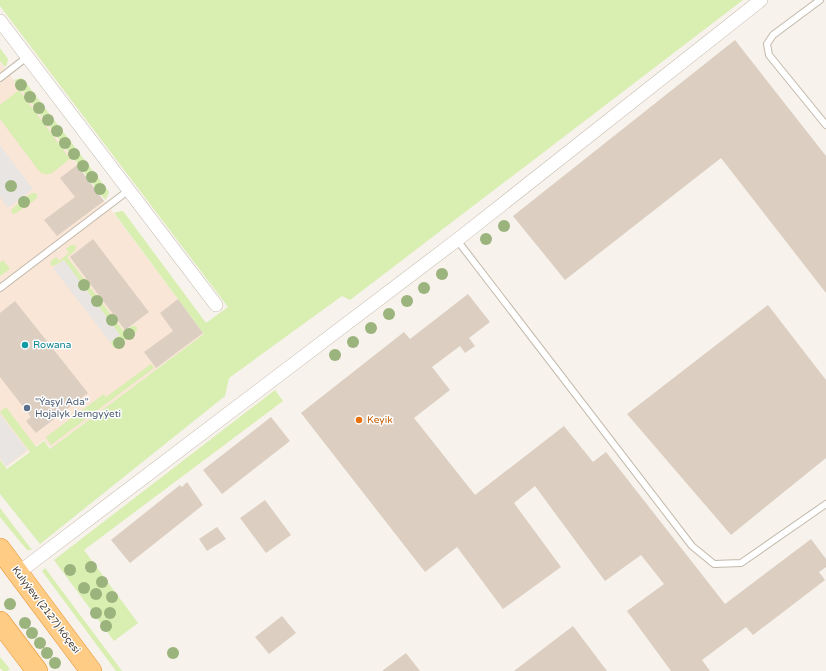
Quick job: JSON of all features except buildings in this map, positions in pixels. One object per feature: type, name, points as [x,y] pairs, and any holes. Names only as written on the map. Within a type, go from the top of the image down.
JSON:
[{"type":"highway","name":"Kulyýew (2127) köçesi","points":[[0,549],[91,671]]},
{"type":"highway","points":[[0,622],[37,671]]},
{"type":"street","points":[[18,573],[457,240],[761,0]]},
{"type":"street","points":[[0,21],[216,305]]},
{"type":"lane","points":[[820,0],[773,35],[767,44],[769,55],[826,125]]},
{"type":"lane","points":[[0,78],[27,57]]},
{"type":"lane","points":[[0,288],[129,190]]},
{"type":"lane","points":[[457,240],[692,546],[714,564],[741,563],[826,504]]},
{"type":"shaded area","points":[[0,62],[204,334],[51,448],[44,440],[6,467],[0,459]]},
{"type":"shaded area","points":[[0,145],[33,189],[8,208],[0,197]]},
{"type":"shaded area","points":[[64,260],[120,335],[110,342],[53,268]]},
{"type":"shaded area","points":[[0,414],[27,450],[6,466],[0,458]]},
{"type":"green space","points":[[0,0],[743,0],[350,300],[342,296],[229,378],[225,396],[40,544],[0,494],[0,460],[7,469],[30,452],[0,412],[6,407],[36,447],[44,441],[50,449],[204,334],[114,213],[123,211],[206,323],[228,307],[0,6]]},
{"type":"green space","points":[[0,48],[8,59],[5,67],[0,61]]},
{"type":"green space","points":[[21,78],[109,192],[105,200],[14,80]]},
{"type":"green space","points":[[19,90],[70,159],[52,173],[45,174],[39,171],[0,119],[0,105]]},
{"type":"green space","points":[[0,168],[24,199],[32,193],[37,194],[36,199],[14,214],[11,210],[20,202],[0,175]]},
{"type":"green space","points":[[71,245],[76,246],[76,249],[67,257],[124,332],[132,326],[137,327],[136,332],[114,347],[111,343],[112,341],[120,335],[64,260],[53,266],[51,265],[50,262],[56,257],[59,261],[69,253],[66,249]]},
{"type":"green space","points":[[3,260],[10,269],[0,276],[0,263]]},
{"type":"green space","points":[[151,364],[154,368],[51,445],[46,437],[104,394],[106,397]]},
{"type":"green space","points":[[275,390],[283,401],[84,550],[138,623],[114,641],[54,560]]},
{"type":"green space","points":[[0,508],[32,550],[27,550],[0,517]]},
{"type":"green space","points":[[45,568],[122,671],[116,671],[42,571]]},
{"type":"green space","points":[[0,657],[10,669],[7,671],[3,671],[0,668]]},
{"type":"place","name":"Rowana","points":[[25,345]]},
{"type":"place","name":"\"Ýaşyl Ada\" Hojalyk Jemgyýeti","points":[[27,408]]},
{"type":"place","name":"Keyik","points":[[359,420]]}]
